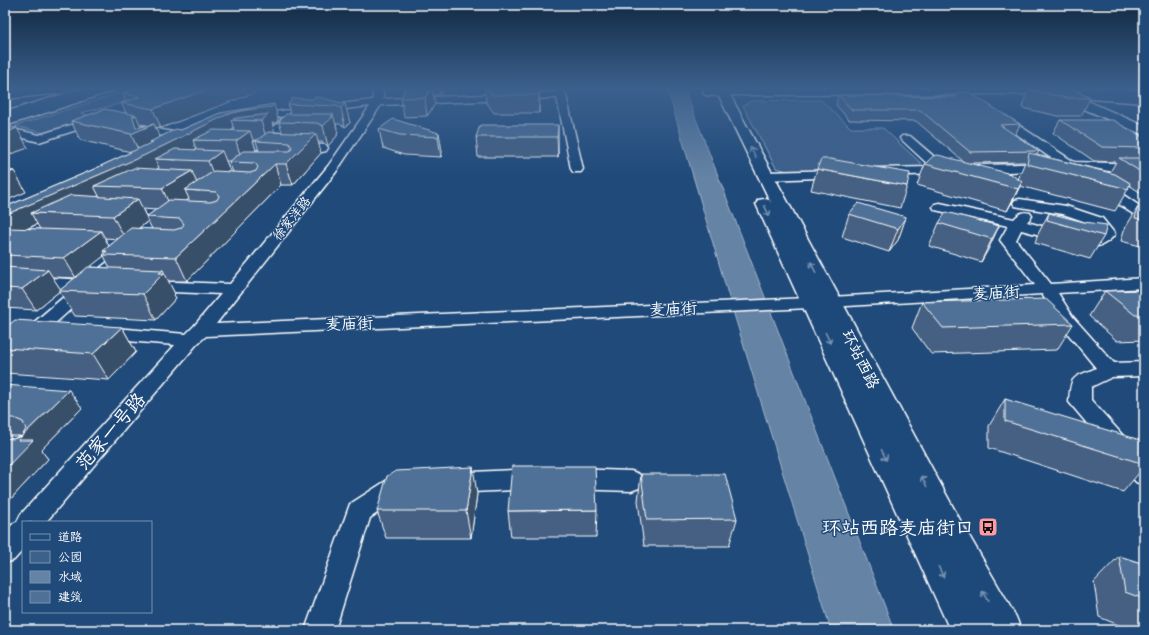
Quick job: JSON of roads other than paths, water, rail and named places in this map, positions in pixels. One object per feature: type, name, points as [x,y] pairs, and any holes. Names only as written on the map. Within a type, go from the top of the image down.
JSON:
[{"type":"main road","points":[[5,122],[19,118]]},
{"type":"main road","name":"环站西路","points":[[728,118],[821,302],[1003,630]]},
{"type":"main road","name":"环站西路","points":[[731,118],[766,176],[968,630]]},
{"type":"main road","points":[[1115,118],[1144,131]]},
{"type":"main road","points":[[1130,118],[1144,124]]},
{"type":"street","points":[[240,120],[256,118]]},
{"type":"street","points":[[270,129],[290,118]]},
{"type":"street","name":"徐家洋路","points":[[196,335],[332,169],[364,118]]},
{"type":"street","points":[[565,118],[577,169]]},
{"type":"street","points":[[999,118],[1144,215]]},
{"type":"street","points":[[5,130],[38,139],[88,122],[107,122]]},
{"type":"street","points":[[122,125],[187,138]]},
{"type":"street","points":[[270,129],[293,129]]},
{"type":"street","points":[[252,162],[284,133],[270,129]]},
{"type":"street","points":[[245,131],[218,144],[322,148]]},
{"type":"street","points":[[169,147],[200,132]]},
{"type":"street","points":[[906,138],[942,170]]},
{"type":"street","points":[[865,173],[1071,166],[1144,168]]},
{"type":"street","points":[[982,169],[1029,211],[1017,224],[1008,240],[1047,288],[1066,320],[1109,370]]},
{"type":"street","points":[[766,176],[850,173]]},
{"type":"street","points":[[940,207],[1071,238],[1096,242],[1108,234],[1097,221],[1009,193]]},
{"type":"street","points":[[5,358],[89,285],[142,244],[114,245]]},
{"type":"street","points":[[5,280],[112,285]]},
{"type":"street","name":"麦庙街","points":[[87,332],[196,335],[821,302],[1144,283]]},
{"type":"street","points":[[135,286],[234,289]]},
{"type":"street","points":[[12,326],[63,330]]},
{"type":"street","name":"范家一号路","points":[[31,521],[196,335]]},
{"type":"street","points":[[1144,369],[1109,370],[1081,383],[1080,402],[1144,475]]},
{"type":"street","points":[[320,630],[359,512],[398,486],[538,478],[631,481]]},
{"type":"street","points":[[5,551],[22,531]]},
{"type":"water","points":[[676,118],[695,118],[894,630],[831,630],[733,311]]},
{"type":"place","name":"环站西路麦庙街口","points":[[988,527]]}]
